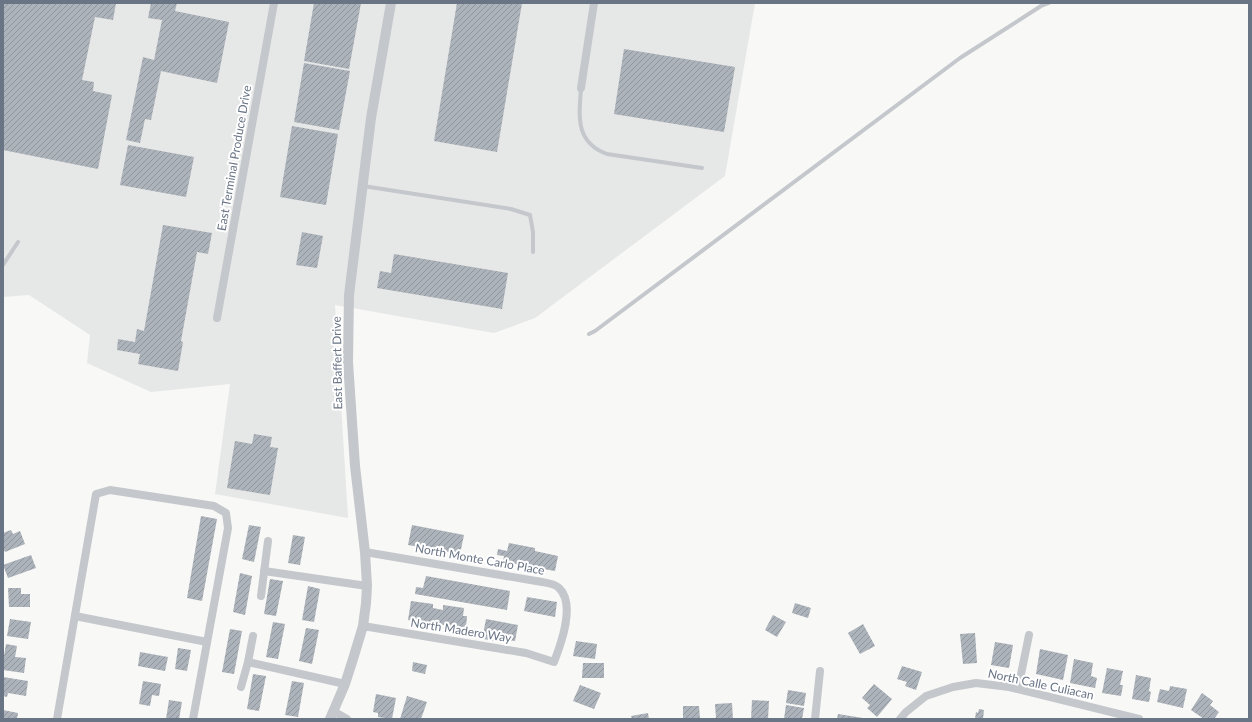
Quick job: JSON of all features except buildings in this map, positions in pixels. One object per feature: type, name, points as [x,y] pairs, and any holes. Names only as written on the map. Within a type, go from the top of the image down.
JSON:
[{"type":"street","name":"East Terminal Produce Drive","points":[[217,318],[274,3]]},
{"type":"street","name":"East Baffert Drive","points":[[332,715],[345,684],[363,626],[366,603],[367,586],[365,552],[355,466],[348,362],[349,295],[371,118],[391,3]]},
{"type":"street","points":[[581,88],[594,3]]},
{"type":"street","points":[[57,719],[96,494],[110,490],[214,506],[226,513],[228,528],[193,719]]},
{"type":"street","points":[[260,596],[268,541]]},
{"type":"street","name":"North Monte Carlo Place","points":[[365,552],[542,582],[558,587],[565,594],[567,615],[561,645],[554,662]]},
{"type":"street","points":[[264,571],[367,586]]},
{"type":"street","points":[[74,616],[207,642]]},
{"type":"street","name":"North Madero Way","points":[[363,626],[526,653],[554,662]]},
{"type":"street","points":[[1018,689],[1029,635]]},
{"type":"street","points":[[241,687],[253,636]]},
{"type":"street","points":[[248,662],[345,684]]},
{"type":"street","points":[[815,719],[820,671]]},
{"type":"street","name":"North Calle Culiacan","points":[[900,719],[906,712],[926,696],[954,687],[976,683],[1018,689],[1139,719]]},
{"type":"street","points":[[332,715],[347,719]]},
{"type":"lane","points":[[589,334],[960,58],[1049,3]]},
{"type":"lane","points":[[581,88],[579,110],[582,132],[590,145],[598,151],[607,154],[702,168]]},
{"type":"lane","points":[[362,186],[511,209],[530,215],[533,232],[533,252]]},
{"type":"lane","points":[[3,265],[18,242]]},
{"type":"shaded area","points":[[3,3],[755,3],[725,176],[535,318],[494,333],[335,305],[348,518],[215,494],[230,384],[151,392],[87,363],[90,335],[29,295],[3,297]]}]
